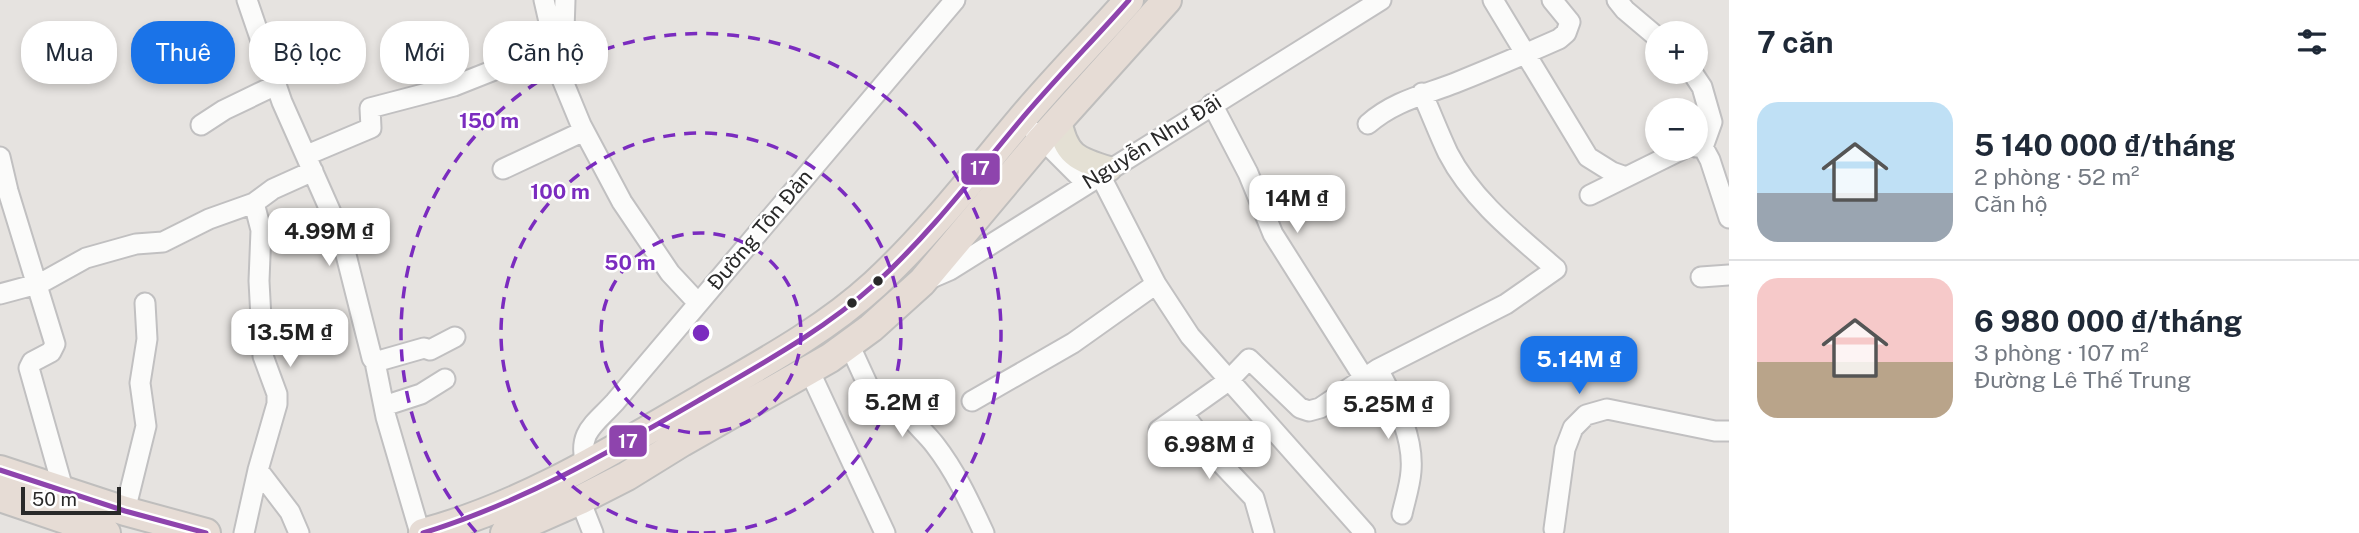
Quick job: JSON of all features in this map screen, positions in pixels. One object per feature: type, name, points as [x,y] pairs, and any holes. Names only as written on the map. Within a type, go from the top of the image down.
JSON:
[{"type":"highway","points":[[421,533],[496,510],[586,466],[743,374],[829,321],[859,299],[947,209],[1022,119],[1129,0]]},
{"type":"highway","points":[[505,533],[580,500],[809,370],[849,344],[892,310],[922,282],[1050,130],[1167,0]]},
{"type":"highway","points":[[0,470],[125,511],[206,533]]},
{"type":"highway","points":[[0,497],[106,533]]},
{"type":"main road","points":[[1050,130],[1064,140],[1074,156],[1098,176]]},
{"type":"street","points":[[247,0],[276,85],[341,235],[409,502],[421,533]]},
{"type":"street","points":[[544,0],[549,21]]},
{"type":"street","points":[[565,0],[564,31],[573,105]]},
{"type":"street","name":"Đường Tôn Đản","points":[[586,466],[582,450],[584,435],[955,0]]},
{"type":"street","name":"Nguyễn Như Đãi","points":[[922,282],[950,271],[1381,0]]},
{"type":"street","points":[[1493,0],[1588,157],[1626,177]]},
{"type":"street","points":[[1368,124],[1382,111],[1422,93],[1452,84],[1559,39],[1566,33],[1570,22],[1552,0]]},
{"type":"street","points":[[1617,0],[1645,27]]},
{"type":"street","points":[[0,294],[35,285],[86,258],[136,244],[163,242],[209,219],[254,202],[310,163],[371,128],[370,108],[454,86],[483,75]]},
{"type":"street","points":[[564,84],[584,131],[622,202],[670,273],[698,303]]},
{"type":"street","points":[[1700,84],[1720,119],[1708,135]]},
{"type":"street","points":[[201,125],[224,110],[276,85]]},
{"type":"street","points":[[1159,430],[1228,381],[1249,359],[1300,408],[1309,411],[1320,408],[1371,373],[1506,304],[1556,269],[1513,231],[1470,187],[1449,155],[1422,93]]},
{"type":"street","points":[[1212,104],[1248,173],[1273,234],[1371,373],[1394,398],[1409,441],[1411,471],[1402,514]]},
{"type":"street","points":[[1022,119],[1050,130]]},
{"type":"street","points":[[503,169],[584,131]]},
{"type":"street","points":[[0,157],[35,285],[55,344],[51,352],[29,365],[29,371],[64,492]]},
{"type":"street","points":[[1708,158],[1729,218]]},
{"type":"street","points":[[1590,195],[1659,161]]},
{"type":"street","points":[[1098,176],[1156,284],[1189,336],[1365,533]]},
{"type":"street","points":[[244,533],[258,470],[275,413],[277,394],[263,356],[259,281],[261,230],[254,202]]},
{"type":"street","points":[[1701,277],[1729,275]]},
{"type":"street","points":[[972,401],[1073,343],[1156,284]]},
{"type":"street","points":[[125,511],[146,426],[139,383],[147,338],[145,303]]},
{"type":"street","points":[[375,362],[424,348],[430,350],[455,337]]},
{"type":"street","points":[[849,344],[882,412],[890,414],[906,411],[934,443],[966,494],[984,533]]},
{"type":"street","points":[[809,370],[885,533]]},
{"type":"street","points":[[384,406],[421,394],[445,379]]},
{"type":"street","points":[[1554,529],[1565,449],[1573,428],[1586,415],[1607,409],[1715,431],[1729,431]]},
{"type":"street","points":[[1183,413],[1217,459],[1254,498],[1264,533]]},
{"type":"street","points":[[258,470],[290,512],[299,533]]},
{"type":"street","points":[[580,500],[593,533]]},
{"type":"transit line","name":"17","points":[[423,533],[497,506],[601,455],[770,359],[855,301],[914,246],[1032,106],[1129,0]]},
{"type":"transit line","name":"17","points":[[0,470],[125,511],[206,533]]}]
